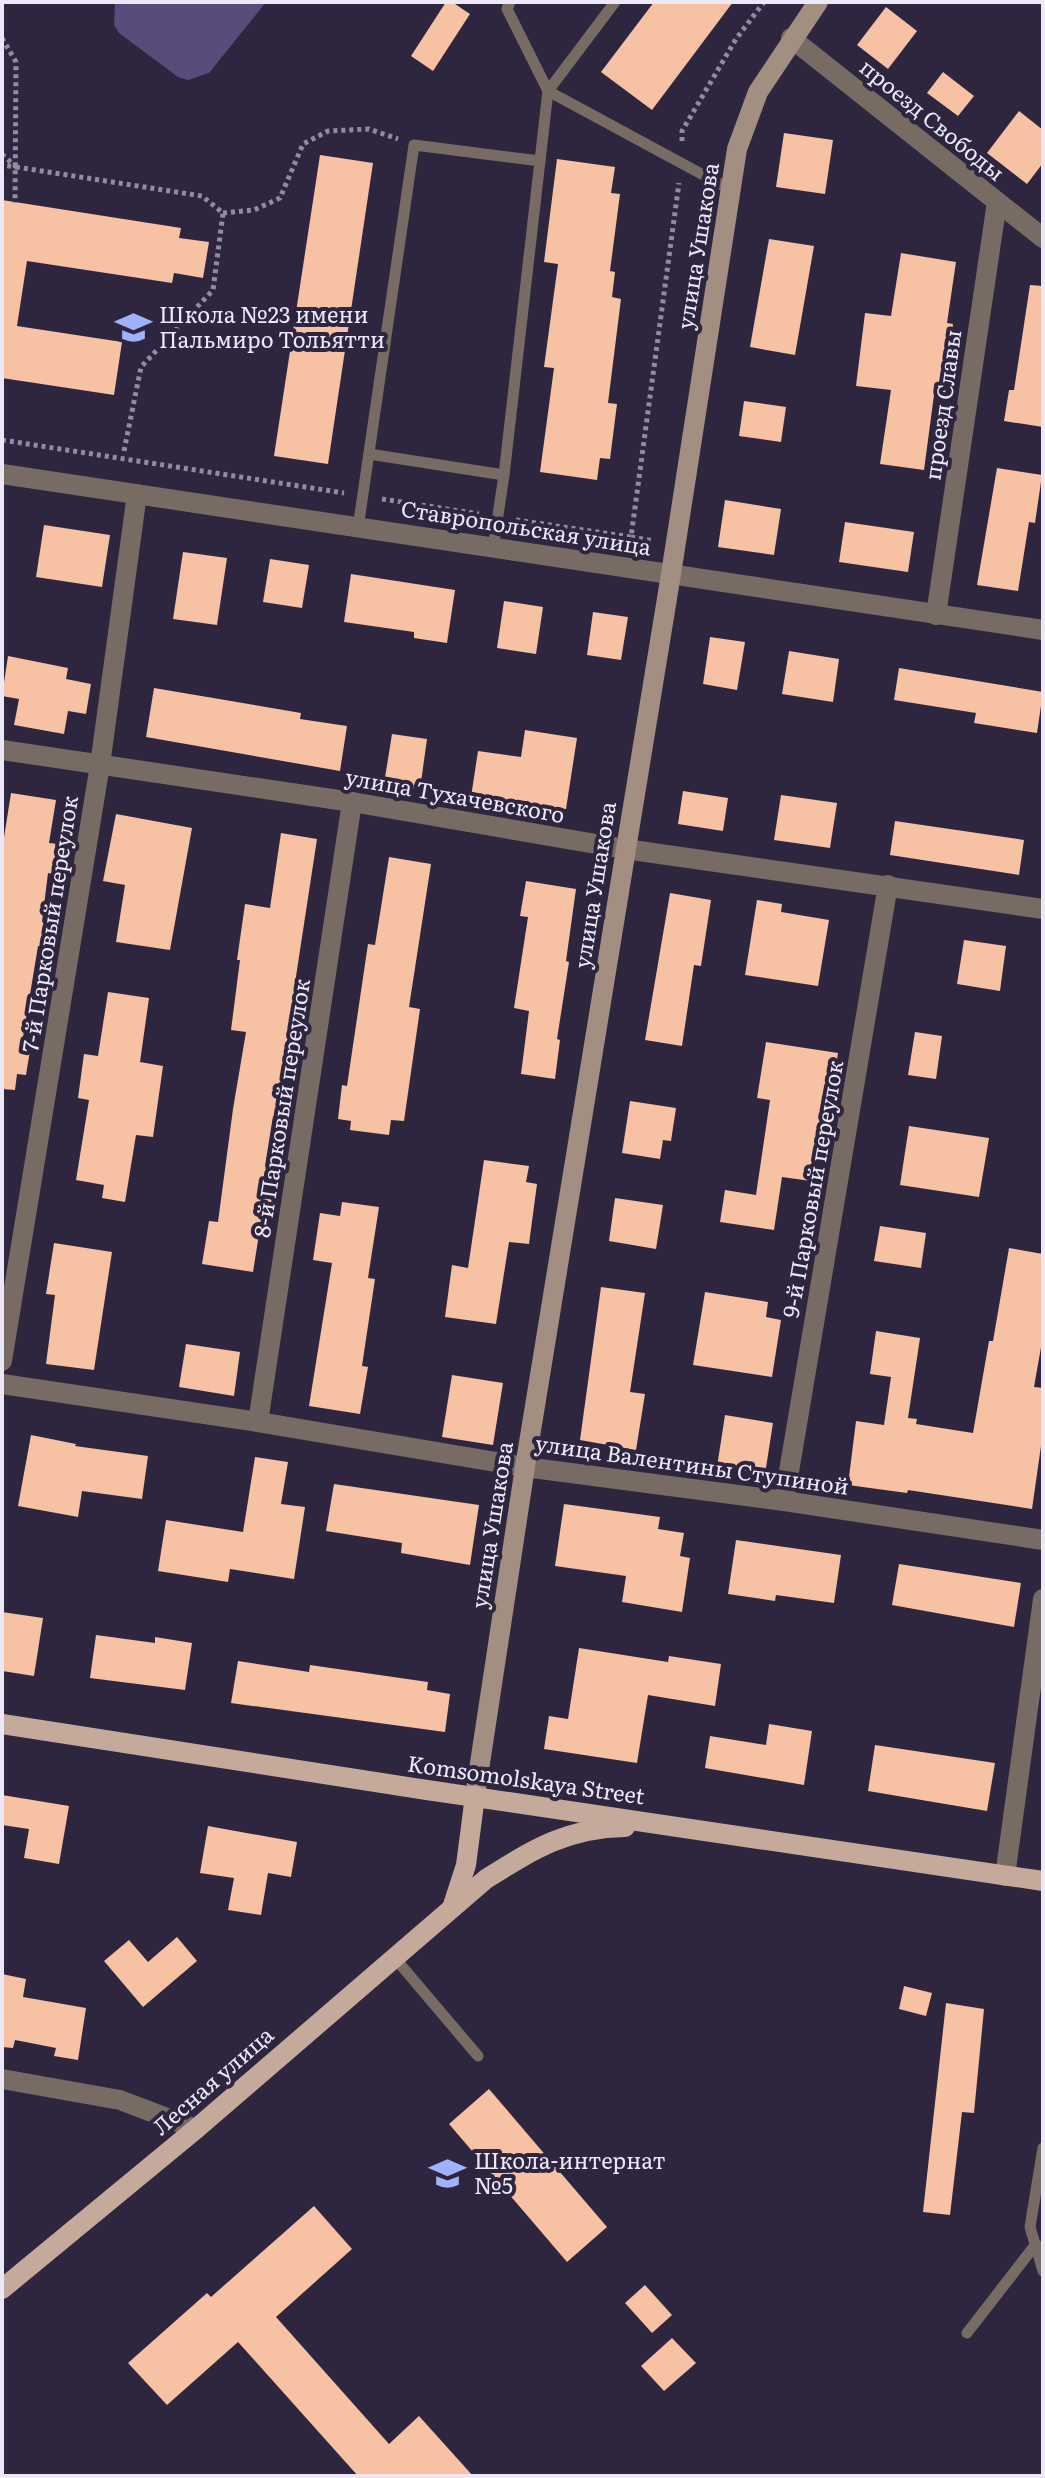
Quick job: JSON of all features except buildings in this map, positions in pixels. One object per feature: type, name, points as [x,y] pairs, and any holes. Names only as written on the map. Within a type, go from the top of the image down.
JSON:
[{"type":"main road","name":"Komsomolskaya Street","points":[[2,1724],[1043,1881]]},
{"type":"main road","points":[[453,1907],[466,1865],[475,1796]]},
{"type":"main road","name":"Лесная улица","points":[[2,2289],[196,2129],[486,1879],[529,1852],[563,1836],[608,1827],[673,1826]]},
{"type":"street","name":"улица Ушакова","points":[[475,1796],[737,149],[758,92],[791,38],[818,2]]},
{"type":"street","name":"проезд Свободы","points":[[791,38],[1043,238]]},
{"type":"street","name":"проезд Славы","points":[[936,615],[997,202]]},
{"type":"street","name":"Ставропольская улица","points":[[2,474],[1043,630]]},
{"type":"street","name":"7-й Парковый переулок","points":[[2,1361],[100,765],[137,494]]},
{"type":"street","name":"улица Тухачевского","points":[[2,750],[352,802],[625,849],[1043,909]]},
{"type":"street","name":"8-й Парковый переулок","points":[[258,1422],[352,802]]},
{"type":"street","name":"9-й Парковый переулок","points":[[784,1501],[888,885]]},
{"type":"street","name":"улица Валентины Ступиной","points":[[2,1384],[258,1422],[525,1467],[784,1501],[1043,1540]]},
{"type":"street","points":[[1005,1876],[1043,1599]]},
{"type":"street","points":[[2,2079],[120,2100],[196,2129]]},
{"type":"lane","points":[[510,2],[507,9],[548,91],[731,190]]},
{"type":"lane","points":[[493,548],[548,91],[615,2]]},
{"type":"lane","points":[[358,528],[414,145],[540,161]]},
{"type":"lane","points":[[369,454],[504,475]]},
{"type":"lane","points":[[394,1957],[478,2056]]},
{"type":"lane","points":[[1043,2148],[1030,2227],[1043,2271]]},
{"type":"lane","points":[[967,2333],[1036,2244]]},
{"type":"path","points":[[2,440],[631,537],[681,163],[682,131],[736,39],[764,2]]},
{"type":"path","points":[[2,38],[16,62],[15,203]]},
{"type":"path","points":[[2,165],[202,196],[223,213],[254,210],[280,198],[303,144],[328,131],[369,129],[414,145]]},
{"type":"path","points":[[2,154],[16,167]]},
{"type":"path","points":[[124,451],[141,367],[213,290],[223,213]]},
{"type":"shaded area","points":[[115,2],[266,2],[209,73],[188,80],[178,77],[119,33],[114,25]]},
{"type":"place","name":"Школа №23 имени Пальмиро Тольятти","points":[[133,328]]},
{"type":"place","name":"Школа-интернат №5","points":[[448,2174]]}]
